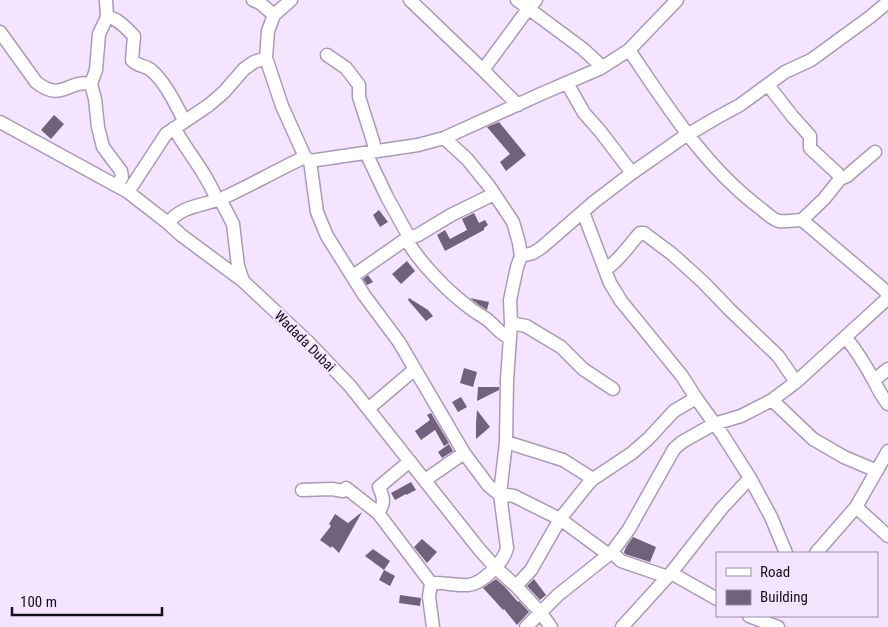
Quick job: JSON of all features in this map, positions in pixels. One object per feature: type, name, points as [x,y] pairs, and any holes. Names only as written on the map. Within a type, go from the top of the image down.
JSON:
[{"type":"street","points":[[106,0],[107,17],[99,34],[96,70],[91,84],[103,147],[121,171],[123,189]]},
{"type":"street","points":[[253,0],[260,3],[274,15]]},
{"type":"street","points":[[291,0],[274,15],[268,31],[266,58],[282,106],[308,159],[317,212],[327,236],[364,295],[399,342],[464,453],[488,485],[500,494],[514,496],[560,520],[621,561],[662,575],[669,575],[716,598]]},
{"type":"street","points":[[410,0],[518,105]]},
{"type":"street","points":[[517,0],[533,5],[583,49],[601,68]]},
{"type":"street","points":[[168,223],[172,218],[188,208],[218,200],[275,170],[308,159],[418,145],[444,138],[601,68],[629,50],[677,0]]},
{"type":"street","points":[[521,256],[533,253],[541,248],[632,173],[688,135],[740,105],[785,72],[811,60],[888,2]]},
{"type":"street","points":[[483,70],[522,16],[533,5]]},
{"type":"street","points":[[107,17],[119,22],[134,36],[132,60],[136,65],[149,68],[159,78],[180,113],[179,124],[183,144],[202,170],[233,224],[238,266],[243,281]]},
{"type":"street","points":[[0,32],[36,82],[43,88],[54,91],[80,83],[91,84]]},
{"type":"street","points":[[629,50],[688,135],[715,166],[750,201],[778,221],[802,220],[824,199],[840,179],[847,176],[875,152]]},
{"type":"street","points":[[327,55],[346,68],[359,85],[359,97],[373,141],[371,152],[388,197],[407,238],[419,257],[441,283],[470,309],[491,322],[505,336],[510,338]]},
{"type":"street","points":[[123,189],[166,134],[209,105],[224,92],[244,69],[254,62],[266,58]]},
{"type":"street","points":[[567,83],[584,114],[600,131],[632,173]]},
{"type":"street","points":[[768,85],[810,136],[810,148],[840,179]]},
{"type":"street","name":"Wadada Dubai","points":[[0,122],[123,189],[243,281],[308,342],[350,386],[479,549],[516,586],[551,627]]},
{"type":"street","points":[[431,583],[468,585],[479,582],[506,554],[507,548],[500,494],[506,442],[511,324],[510,300],[521,256],[513,222],[489,186],[466,159],[444,138]]},
{"type":"street","points":[[353,276],[407,238],[418,235],[451,215],[494,194]]},
{"type":"street","points":[[583,212],[610,283],[621,300],[682,376],[722,434],[750,478],[771,517],[786,552]]},
{"type":"street","points":[[802,220],[888,294]]},
{"type":"street","points":[[606,270],[625,253],[640,233],[644,233],[672,254],[703,282],[778,356],[796,382]]},
{"type":"street","points":[[526,627],[558,595],[610,553],[629,529],[674,449],[682,442],[714,424],[741,416],[772,400],[796,382],[888,298]]},
{"type":"street","points":[[511,324],[526,326],[561,347],[583,368],[613,390]]},
{"type":"street","points":[[846,338],[852,344],[874,380],[878,391],[888,404]]},
{"type":"street","points":[[368,409],[415,369]]},
{"type":"street","points":[[874,380],[888,369]]},
{"type":"street","points":[[516,586],[531,570],[560,520],[593,479],[632,453],[674,411],[696,398]]},
{"type":"street","points":[[772,400],[813,439],[844,456],[882,470]]},
{"type":"street","points":[[506,442],[564,460],[593,479]]},
{"type":"street","points":[[817,552],[856,507],[882,470],[888,451]]},
{"type":"street","points":[[425,480],[464,453]]},
{"type":"street","points":[[378,513],[383,506],[379,487],[410,461]]},
{"type":"street","points":[[625,626],[669,575],[722,508],[750,478]]},
{"type":"street","points":[[302,490],[332,489],[343,492],[346,488],[378,513],[431,583],[429,597],[433,627]]},
{"type":"street","points":[[856,507],[888,536]]},
{"type":"street","points":[[752,617],[771,623]]},
{"type":"building","points":[[54,115],[64,124],[51,139],[41,130]]},
{"type":"building","points":[[499,122],[526,155],[506,171],[500,162],[510,154],[487,127]]},
{"type":"building","points":[[379,210],[388,222],[380,227],[373,215]]},
{"type":"building","points":[[474,213],[479,223],[485,220],[488,225],[484,230],[445,251],[437,235],[445,230],[450,239],[467,230],[462,219]]},
{"type":"building","points":[[407,261],[415,271],[401,284],[392,274]]},
{"type":"building","points":[[368,275],[373,282],[367,285],[363,279]]},
{"type":"building","points":[[409,298],[428,310],[433,316],[426,321],[408,300]]},
{"type":"building","points":[[470,298],[489,302],[487,310],[479,305]]},
{"type":"building","points":[[464,368],[477,372],[473,387],[460,383]]},
{"type":"building","points":[[478,387],[499,387],[499,390],[477,401]]},
{"type":"building","points":[[461,397],[467,407],[458,412],[452,402]]},
{"type":"building","points":[[477,410],[490,427],[476,439],[476,423]]},
{"type":"building","points":[[431,413],[449,443],[444,446],[435,430],[421,440],[415,431],[430,420],[427,415]]},
{"type":"building","points":[[449,444],[453,451],[442,458],[438,452]]},
{"type":"building","points":[[411,482],[416,490],[395,500],[391,493]]},
{"type":"building","points":[[362,512],[339,553],[332,546],[331,548],[320,540],[331,526],[329,524],[335,514],[348,523]]},
{"type":"building","points":[[633,537],[656,547],[650,562],[625,554],[626,547]]},
{"type":"building","points":[[422,539],[437,552],[427,563],[414,547]]},
{"type":"building","points":[[373,549],[390,561],[384,570],[365,556]]},
{"type":"building","points":[[384,570],[395,576],[390,586],[379,580]]},
{"type":"building","points":[[496,579],[529,612],[517,625],[483,588]]},
{"type":"building","points":[[534,579],[546,595],[540,600],[527,586]]},
{"type":"building","points":[[400,595],[421,598],[420,606],[399,603]]}]
